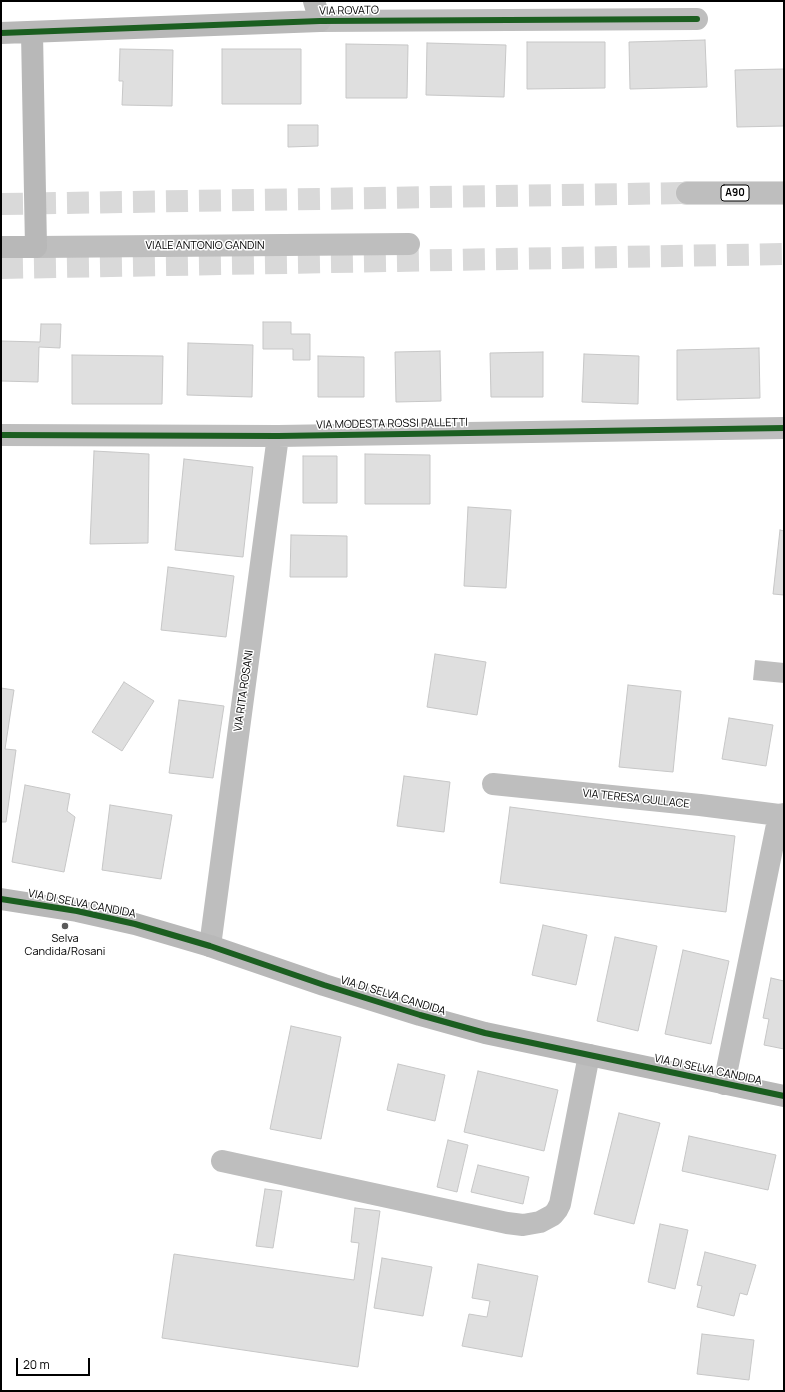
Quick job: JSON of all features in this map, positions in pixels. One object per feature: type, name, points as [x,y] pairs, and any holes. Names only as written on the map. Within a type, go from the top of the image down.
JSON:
[{"type":"main road","name":"VIA ROVATO","points":[[320,22],[698,19]]},
{"type":"main road","name":"A90","points":[[687,194],[784,193]]},
{"type":"main road","name":"VIALE ANTONIO GANDIN","points":[[36,247],[409,244]]},
{"type":"main road","name":"VIA MODESTA ROSSI PALLETTI","points":[[1,435],[278,436],[784,428]]},
{"type":"main road","name":"VIA RITA ROSANI","points":[[210,946],[278,436]]},
{"type":"main road","name":"VIA TERESA GULLACE","points":[[493,784],[782,815],[724,1084]]},
{"type":"main road","points":[[222,1161],[507,1223],[523,1225],[540,1222],[553,1215],[560,1204],[589,1055]]},
{"type":"street","points":[[314,1],[320,22]]},
{"type":"street","name":"VIA ROVATO","points":[[1,33],[320,22]]},
{"type":"street","points":[[32,33],[36,247]]},
{"type":"street","name":"VIALE ANTONIO GANDIN","points":[[1,247],[36,247]]},
{"type":"street","name":"VIA DI SELVA CANDIDA","points":[[1,899],[110,918],[141,926],[210,946],[324,985],[420,1015],[485,1033],[784,1096]]},
{"type":"shaded area","points":[[755,660],[784,663],[784,683],[753,680]]},
{"type":"building","points":[[705,40],[707,87],[630,89],[629,42]]},
{"type":"building","points":[[527,42],[605,42],[605,88],[527,89]]},
{"type":"building","points":[[427,43],[506,45],[504,97],[426,95]]},
{"type":"building","points":[[346,44],[408,45],[407,98],[346,98]]},
{"type":"building","points":[[120,49],[173,50],[172,106],[122,105],[123,81],[119,81]]},
{"type":"building","points":[[222,49],[301,49],[301,104],[222,104]]},
{"type":"building","points":[[784,69],[784,126],[737,127],[735,70]]},
{"type":"building","points":[[288,125],[318,125],[318,146],[288,147]]},
{"type":"building","points":[[263,322],[291,322],[291,334],[310,334],[310,360],[293,360],[293,349],[263,349]]},
{"type":"building","points":[[41,324],[61,324],[60,348],[39,347],[38,382],[1,381],[1,341],[40,342]]},
{"type":"building","points":[[188,343],[253,345],[252,397],[187,395]]},
{"type":"building","points":[[759,348],[760,398],[677,400],[677,350]]},
{"type":"building","points":[[440,351],[441,401],[396,402],[395,352]]},
{"type":"building","points":[[543,352],[543,397],[491,397],[490,353]]},
{"type":"building","points":[[584,354],[639,356],[638,404],[582,402]]},
{"type":"building","points":[[72,355],[163,356],[162,404],[72,404]]},
{"type":"building","points":[[318,356],[364,357],[364,397],[318,397]]},
{"type":"building","points":[[94,451],[149,454],[148,543],[90,544]]},
{"type":"building","points":[[365,454],[430,455],[430,504],[365,504]]},
{"type":"building","points":[[303,456],[337,456],[337,503],[303,503]]},
{"type":"building","points":[[184,459],[253,467],[243,557],[175,550]]},
{"type":"building","points":[[468,507],[511,510],[506,588],[464,586]]},
{"type":"building","points":[[780,530],[784,531],[784,595],[773,594]]},
{"type":"building","points":[[291,535],[347,536],[347,577],[290,577]]},
{"type":"building","points":[[168,567],[234,576],[226,637],[161,630]]},
{"type":"building","points":[[435,654],[486,662],[477,715],[427,707]]},
{"type":"building","points":[[124,682],[154,701],[122,751],[92,732]]},
{"type":"building","points":[[628,685],[681,691],[673,772],[619,767]]},
{"type":"building","points":[[1,688],[14,690],[5,749],[16,750],[6,822],[1,822]]},
{"type":"building","points":[[179,700],[224,706],[213,778],[169,773]]},
{"type":"building","points":[[729,718],[773,725],[766,766],[722,759]]},
{"type":"building","points":[[404,776],[450,782],[444,832],[397,826]]},
{"type":"building","points":[[25,785],[70,794],[67,811],[75,817],[64,872],[12,862]]},
{"type":"building","points":[[110,805],[172,815],[161,879],[102,870]]},
{"type":"building","points":[[510,807],[735,836],[726,912],[500,883]]},
{"type":"building","points":[[543,925],[587,935],[576,985],[532,975]]},
{"type":"building","points":[[615,937],[657,946],[638,1031],[597,1021]]},
{"type":"building","points":[[683,950],[729,961],[711,1044],[665,1034]]},
{"type":"building","points":[[771,978],[784,981],[784,1049],[764,1045],[769,1019],[763,1018]]},
{"type":"building","points":[[291,1026],[341,1037],[321,1139],[270,1129]]},
{"type":"building","points":[[398,1064],[445,1075],[435,1121],[387,1110]]},
{"type":"building","points":[[478,1071],[558,1090],[544,1151],[464,1132]]},
{"type":"building","points":[[619,1113],[660,1123],[634,1224],[594,1214]]},
{"type":"building","points":[[689,1136],[776,1155],[768,1190],[682,1171]]},
{"type":"building","points":[[448,1140],[468,1145],[457,1192],[437,1187]]},
{"type":"building","points":[[478,1165],[529,1177],[523,1204],[471,1192]]},
{"type":"building","points":[[265,1189],[282,1191],[273,1248],[256,1246]]},
{"type":"building","points":[[355,1208],[380,1211],[358,1367],[162,1338],[174,1254],[354,1280],[359,1243],[351,1242]]},
{"type":"building","points":[[660,1224],[688,1230],[675,1289],[648,1282]]},
{"type":"building","points":[[705,1252],[756,1265],[747,1295],[740,1293],[734,1316],[697,1307],[702,1286],[697,1285]]},
{"type":"building","points":[[382,1258],[432,1267],[423,1316],[374,1308]]},
{"type":"building","points":[[478,1264],[538,1276],[522,1357],[462,1346],[469,1314],[487,1317],[490,1301],[472,1298]]},
{"type":"building","points":[[702,1334],[754,1340],[749,1380],[697,1374]]},
{"type":"tunnel","points":[[1,204],[687,193]]},
{"type":"tunnel","points":[[1,268],[784,254]]},
{"type":"cycle path","points":[[1,33],[320,21],[697,19]]},
{"type":"cycle path","points":[[1,435],[278,436],[784,428]]},
{"type":"cycle path","points":[[1,899],[77,911],[135,924],[210,946],[324,985],[420,1015],[485,1033],[784,1096]]},
{"type":"place","name":"Selva Candida/Rosani","points":[[65,926]]}]
